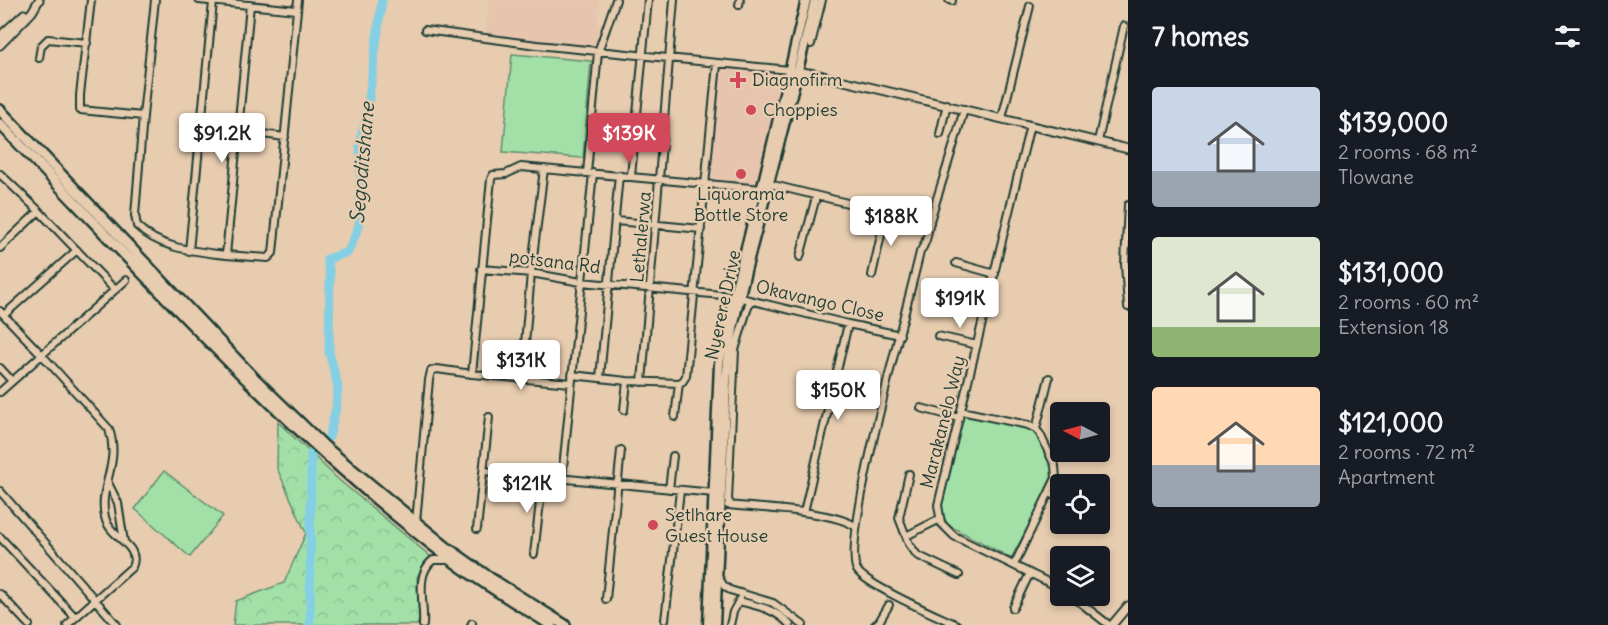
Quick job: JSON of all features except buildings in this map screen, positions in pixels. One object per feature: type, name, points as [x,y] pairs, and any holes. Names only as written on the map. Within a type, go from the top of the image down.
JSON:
[{"type":"main road","name":"Nyerere Drive","points":[[765,187],[806,0]]},
{"type":"main road","name":"Nyerere Drive","points":[[708,625],[719,364],[765,187],[799,72],[815,0]]},
{"type":"main road","points":[[0,110],[291,418]]},
{"type":"main road","points":[[0,124],[291,418],[401,520],[451,560],[551,625]]},
{"type":"main road","name":"Nyerere Drive","points":[[715,625],[727,362],[737,297]]},
{"type":"main road","points":[[322,448],[490,578],[565,625]]},
{"type":"street","points":[[92,0],[80,110],[143,116]]},
{"type":"street","points":[[155,0],[135,216],[137,226],[151,238],[189,251],[271,256],[298,0]]},
{"type":"street","points":[[199,0],[250,5],[264,3],[297,10]]},
{"type":"street","points":[[562,478],[581,282],[598,52],[616,0]]},
{"type":"street","points":[[632,176],[648,0]]},
{"type":"street","name":"Lethalerwa","points":[[642,382],[657,225],[674,0]]},
{"type":"street","points":[[811,44],[822,0]]},
{"type":"street","points":[[189,251],[213,2]]},
{"type":"street","points":[[0,36],[38,3]]},
{"type":"street","points":[[0,45],[38,3]]},
{"type":"street","points":[[226,255],[250,5]]},
{"type":"street","points":[[1002,118],[1030,6]]},
{"type":"street","points":[[1098,141],[1124,26]]},
{"type":"street","points":[[425,30],[598,52],[789,70],[947,104],[1128,149]]},
{"type":"street","points":[[39,58],[41,46],[48,39],[87,43]]},
{"type":"street","points":[[416,523],[431,371],[437,369],[522,379],[600,378],[678,383],[683,381],[686,376],[717,64]]},
{"type":"street","points":[[940,134],[947,104]]},
{"type":"street","points":[[956,625],[907,602],[866,578],[858,571],[854,562],[854,542],[870,457],[920,252],[927,242],[930,223],[964,109]]},
{"type":"street","name":"Marakanelo Way","points":[[940,519],[939,496],[1030,125]]},
{"type":"street","points":[[200,126],[285,137]]},
{"type":"street","points":[[472,374],[491,179],[496,174],[507,174],[518,167],[765,187],[930,223]]},
{"type":"street","points":[[522,379],[531,273],[544,169]]},
{"type":"street","points":[[0,174],[39,210],[115,290]]},
{"type":"street","points":[[600,378],[619,175]]},
{"type":"street","points":[[800,257],[816,197]]},
{"type":"street","points":[[1128,205],[1125,264],[1128,307]]},
{"type":"street","points":[[0,248],[39,210]]},
{"type":"street","points":[[872,275],[886,213]]},
{"type":"street","points":[[616,221],[701,229]]},
{"type":"street","points":[[67,625],[132,567],[135,556],[109,527],[105,519],[104,497],[113,452],[108,429],[2,313],[77,250]]},
{"type":"street","points":[[956,263],[995,273]]},
{"type":"street","name":"potsana Rd","points":[[481,268],[531,273],[581,282],[694,291],[737,297]]},
{"type":"street","points":[[0,392],[126,280]]},
{"type":"street","name":"Okavango Close","points":[[737,297],[900,334]]},
{"type":"street","points":[[731,505],[728,500],[735,350],[750,300]]},
{"type":"street","points":[[804,512],[848,324]]},
{"type":"street","points":[[938,336],[977,345]]},
{"type":"street","points":[[0,368],[12,381]]},
{"type":"street","points":[[1036,429],[1049,378]]},
{"type":"street","points":[[624,410],[627,381]]},
{"type":"street","points":[[675,417],[678,383]]},
{"type":"street","points":[[921,408],[1028,425],[1036,429],[1055,466],[1056,474]]},
{"type":"street","points":[[477,529],[489,417]]},
{"type":"street","points":[[606,599],[621,450]]},
{"type":"street","points":[[669,489],[673,456]]},
{"type":"street","points":[[484,471],[714,494]]},
{"type":"street","points":[[909,474],[899,518],[906,536],[917,555],[959,575]]},
{"type":"street","points":[[534,554],[543,476]]},
{"type":"street","points":[[108,483],[122,517],[124,543]]},
{"type":"street","points":[[0,491],[117,625]]},
{"type":"street","points":[[665,620],[680,491]]},
{"type":"street","points":[[1014,565],[1050,493]]},
{"type":"street","points":[[720,504],[804,512],[843,520],[856,527]]},
{"type":"street","points":[[906,536],[940,519],[954,536],[1050,583]]},
{"type":"street","points":[[0,537],[75,617]]},
{"type":"street","points":[[423,625],[423,574],[433,560],[451,560]]},
{"type":"street","points":[[1013,608],[1030,573]]},
{"type":"street","points":[[717,575],[724,586],[730,590],[773,603],[803,625]]},
{"type":"street","points":[[716,596],[730,590]]},
{"type":"street","points":[[730,625],[743,593]]},
{"type":"street","points":[[0,594],[29,625]]},
{"type":"street","points":[[739,602],[765,608],[784,618],[790,625]]},
{"type":"street","points":[[875,625],[889,605]]},
{"type":"street","points":[[1084,606],[1110,625],[1128,606]]},
{"type":"shaded area","points":[[489,0],[599,0],[596,47],[486,35]]},
{"type":"shaded area","points":[[720,62],[790,72],[761,186],[708,180]]},
{"type":"green space","points":[[512,54],[591,61],[583,158],[503,152]]},
{"type":"green space","points":[[961,411],[1036,429],[1054,474],[1050,474],[1050,489],[1011,558],[948,525],[938,505]]},
{"type":"green space","points":[[278,422],[339,480],[430,556],[417,577],[419,620],[417,625],[233,625],[236,601],[284,583],[306,533],[277,468]]},
{"type":"green space","points":[[164,471],[223,516],[190,557],[135,509]]},
{"type":"waterway","name":"Segoditshane","points":[[310,625],[311,454],[329,437],[336,408],[338,386],[329,352],[330,275],[327,259],[348,252],[359,226],[360,141],[367,113],[382,0]]},
{"type":"place","name":"Diagnofirm","points":[[738,80]]},
{"type":"place","name":"Choppies","points":[[751,110]]},
{"type":"place","name":"Liquorama Bottle Store","points":[[741,174]]},
{"type":"place","name":"Setlhare Guest House","points":[[653,525]]}]
